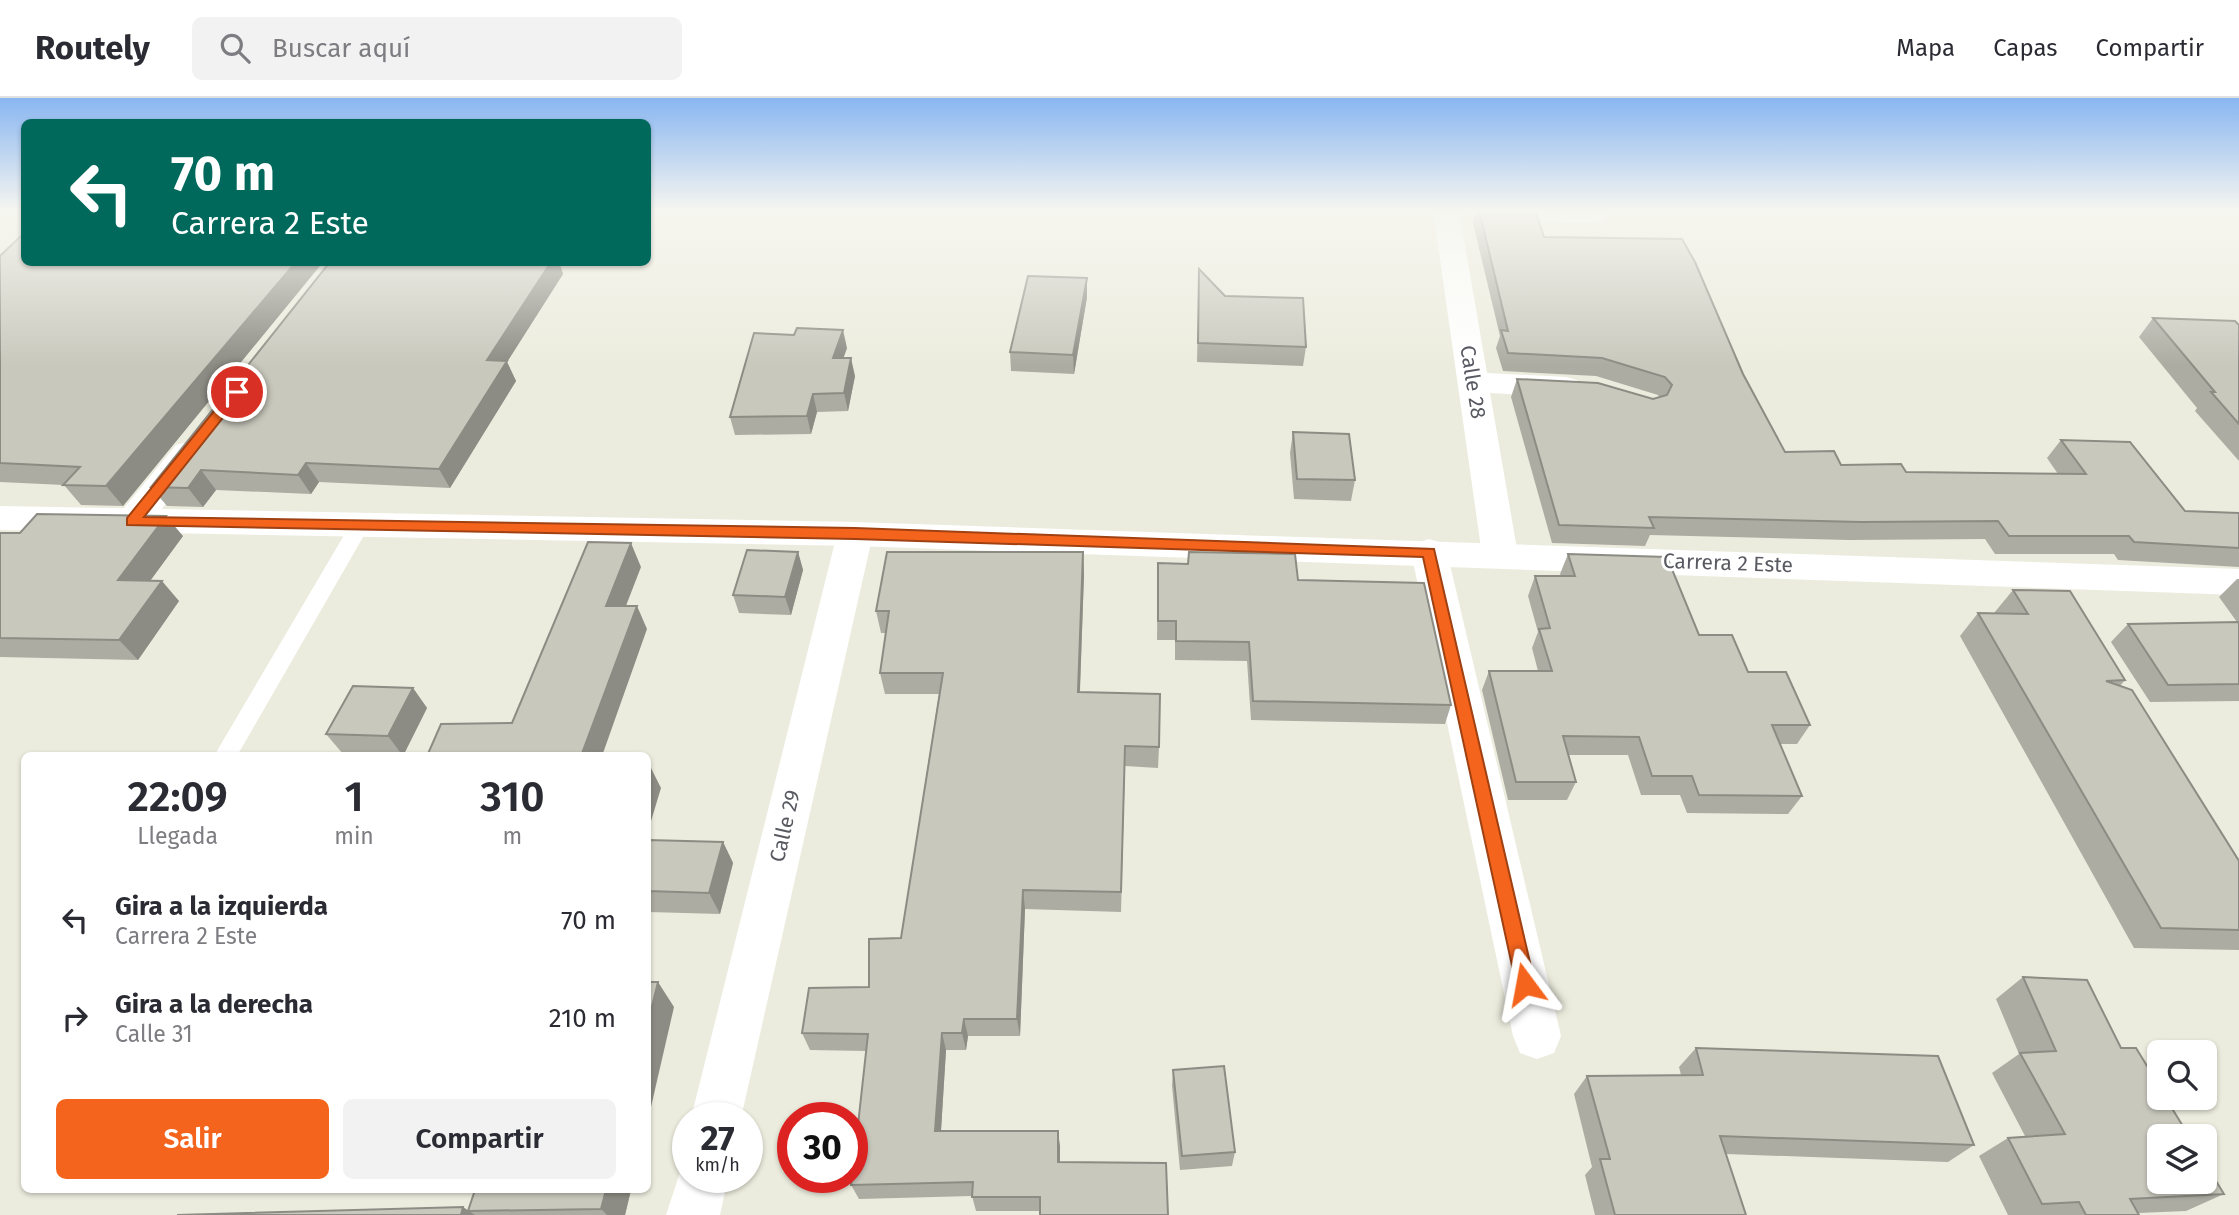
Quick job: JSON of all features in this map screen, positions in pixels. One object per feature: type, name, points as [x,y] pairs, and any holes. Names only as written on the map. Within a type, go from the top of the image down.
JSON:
[{"type":"street","name":"Calle 28","points":[[1454,262],[1500,555]]},
{"type":"street","points":[[1473,382],[1595,389]]},
{"type":"street","points":[[132,522],[210,425]]},
{"type":"street","name":"Carrera 2 Este","points":[[0,518],[855,534],[2239,582]]},
{"type":"street","name":"Calle 29","points":[[720,1102],[855,534]]},
{"type":"street","points":[[1429,552],[1537,1036]]},
{"type":"street","points":[[2046,574],[2068,608]]},
{"type":"street","points":[[693,1215],[698,1193]]},
{"type":"lane","points":[[227,752],[360,525]]},
{"type":"building","points":[[0,262],[21,262],[21,266],[293,266],[106,486],[63,485],[80,467],[0,463]]},
{"type":"building","points":[[1491,262],[1695,262],[1743,374],[1785,452],[1834,451],[1841,465],[1901,464],[1906,472],[2086,474],[2061,440],[2130,442],[2185,511],[2239,513],[2239,548],[2134,542],[2129,536],[2009,536],[1998,521],[1861,522],[1649,517],[1654,528],[1559,525],[1517,379],[1598,383],[1653,399],[1667,395],[1672,385],[1665,377],[1602,358],[1508,353],[1501,330],[1508,331]]},
{"type":"building","points":[[327,266],[548,266],[487,360],[507,361],[439,469],[306,463],[298,475],[201,470],[188,488],[151,487]]},
{"type":"building","points":[[1199,269],[1225,296],[1303,298],[1306,347],[1198,343]]},
{"type":"building","points":[[1028,276],[1087,278],[1073,355],[1010,352]]},
{"type":"building","points":[[2153,318],[2235,321],[2239,325],[2239,424],[2211,392],[2215,392]]},
{"type":"building","points":[[797,328],[843,330],[833,358],[851,358],[844,393],[813,394],[807,416],[730,417],[754,333],[794,335]]},
{"type":"building","points":[[1293,432],[1349,434],[1355,480],[1297,479]]},
{"type":"building","points":[[37,514],[166,516],[118,580],[162,581],[119,640],[0,638],[0,533],[20,533]]},
{"type":"building","points":[[588,542],[631,543],[606,606],[637,606],[582,752],[429,752],[441,724],[512,723]]},
{"type":"building","points":[[747,550],[798,552],[785,597],[733,595]]},
{"type":"building","points":[[887,552],[1083,552],[1078,692],[1160,694],[1159,747],[1125,746],[1121,892],[1023,890],[1017,1019],[964,1019],[962,1033],[942,1033],[935,1131],[1058,1131],[1058,1162],[1166,1163],[1168,1215],[1040,1215],[1040,1197],[972,1197],[973,1182],[868,1185],[868,1102],[861,1102],[868,1034],[802,1033],[809,988],[869,987],[869,939],[901,938],[943,673],[880,673],[889,611],[876,611]]},
{"type":"building","points":[[1189,552],[1295,554],[1298,580],[1424,583],[1451,705],[1253,701],[1249,642],[1176,641],[1176,621],[1158,621],[1158,563],[1188,564]]},
{"type":"building","points":[[1568,554],[1667,557],[1699,635],[1732,635],[1748,672],[1786,672],[1810,725],[1772,725],[1802,796],[1699,795],[1692,776],[1652,776],[1639,737],[1563,736],[1576,782],[1516,782],[1489,671],[1552,671],[1539,629],[1550,628],[1535,576],[1575,576]]},
{"type":"building","points":[[2013,590],[2070,591],[2125,680],[2106,681],[2132,690],[2239,861],[2239,930],[2161,928],[1978,613],[2028,614]]},
{"type":"building","points":[[2239,622],[2239,684],[2168,685],[2128,624]]},
{"type":"building","points":[[353,686],[413,688],[388,736],[326,734]]},
{"type":"building","points":[[651,840],[723,842],[709,893],[651,891]]},
{"type":"building","points":[[2023,977],[2087,980],[2121,1048],[2136,1048],[2147,1066],[2147,1110],[2173,1110],[2182,1124],[2147,1124],[2147,1194],[2217,1194],[2217,1183],[2224,1194],[2130,1199],[2139,1215],[2086,1215],[2079,1202],[2042,1204],[2008,1138],[2065,1134],[2020,1053],[2056,1051]]},
{"type":"building","points":[[651,982],[658,982],[651,1011]]},
{"type":"building","points":[[1696,1048],[1938,1056],[1974,1145],[1720,1136],[1746,1215],[1615,1215],[1600,1159],[1610,1159],[1587,1076],[1703,1075]]},
{"type":"building","points":[[1224,1066],[1235,1152],[1182,1156],[1173,1070]]},
{"type":"building","points":[[474,1193],[605,1193],[601,1209],[468,1211]]},
{"type":"building","points":[[463,1207],[461,1215],[177,1215]]},
{"type":"route","points":[[237,392],[132,522],[855,534],[1429,552],[1525,984]]}]
